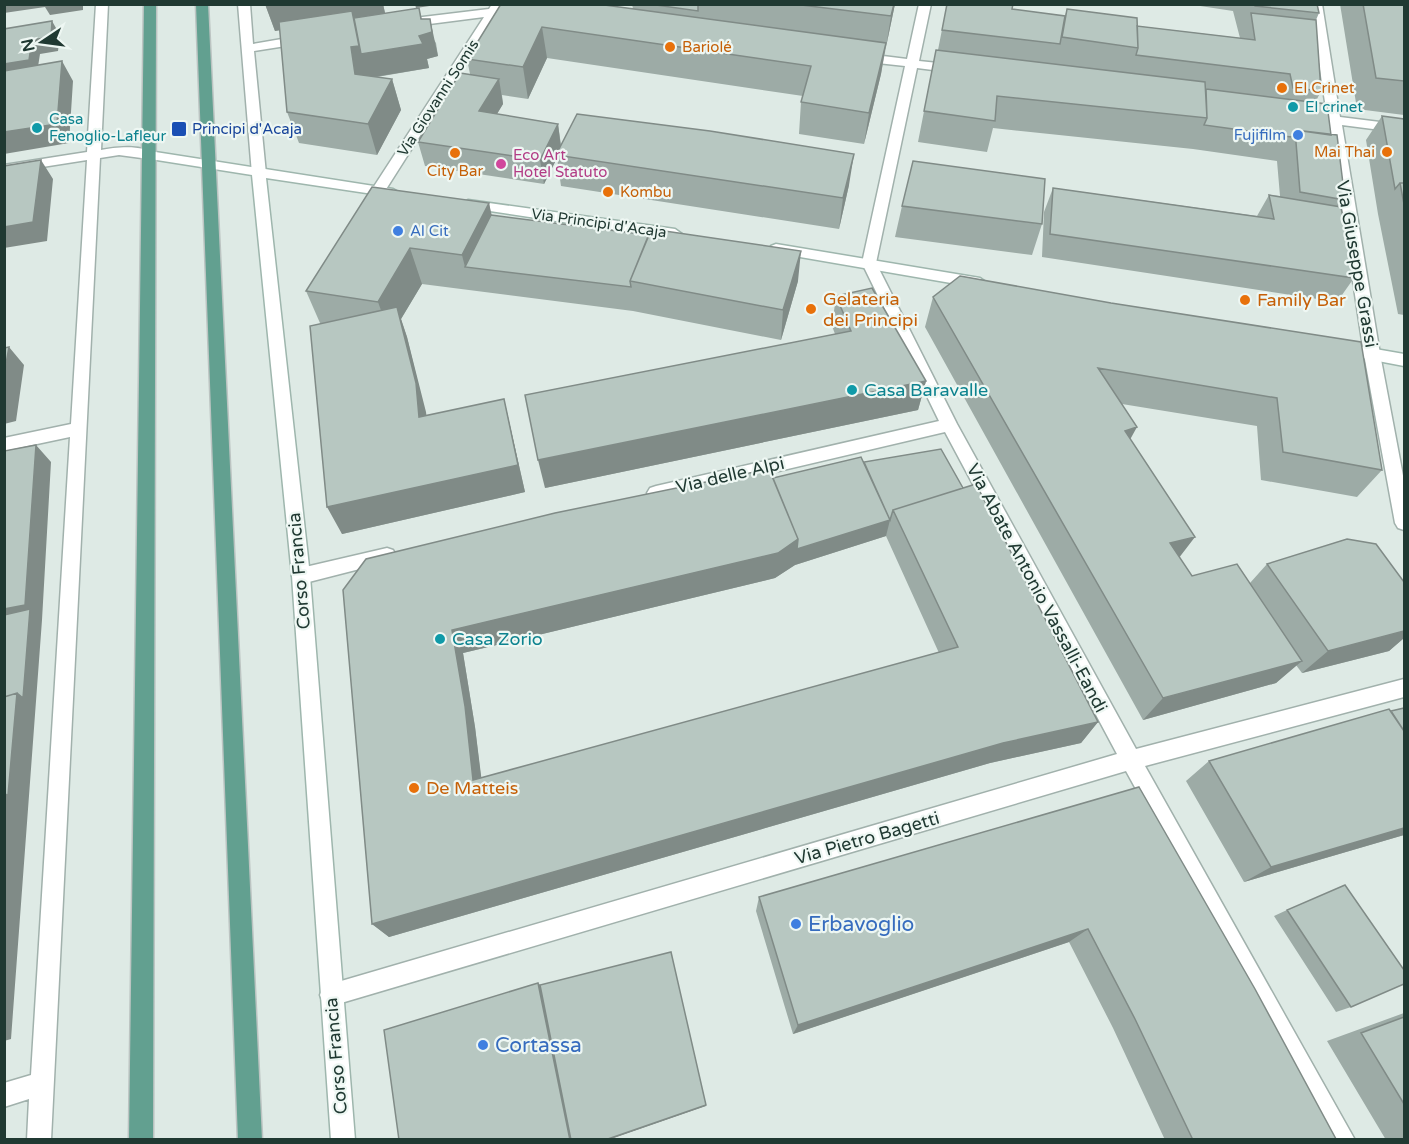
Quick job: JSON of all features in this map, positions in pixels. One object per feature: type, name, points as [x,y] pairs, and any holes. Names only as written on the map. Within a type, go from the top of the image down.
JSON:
[{"type":"main road","points":[[141,1140],[150,4]]},
{"type":"main road","points":[[202,4],[250,1140]]},
{"type":"street","points":[[39,1140],[102,4]]},
{"type":"street","name":"Corso Francia","points":[[244,4],[259,174],[301,576],[343,1140]]},
{"type":"street","points":[[869,263],[925,4]]},
{"type":"street","name":"Via Giuseppe Grassi","points":[[1316,4],[1372,354],[1404,523]]},
{"type":"street","points":[[388,26],[495,8],[535,17]]},
{"type":"street","name":"Via Giovanni Somis","points":[[378,191],[495,8]]},
{"type":"street","points":[[248,48],[320,37]]},
{"type":"street","points":[[841,54],[966,71]]},
{"type":"street","points":[[1295,115],[1404,129]]},
{"type":"street","points":[[4,170],[119,151],[409,196]]},
{"type":"street","name":"Via Principi d'Acaja","points":[[456,202],[692,237]]},
{"type":"street","points":[[763,247],[997,286]]},
{"type":"street","name":"Via Abate Antonio Vassalli-Eandi","points":[[869,263],[949,425],[1131,760],[1343,1140]]},
{"type":"street","points":[[1325,346],[1404,360]]},
{"type":"street","name":"Via delle Alpi","points":[[644,495],[949,425]]},
{"type":"street","points":[[4,445],[78,429]]},
{"type":"street","points":[[301,576],[402,552]]},
{"type":"street","name":"Via Pietro Bagetti","points":[[331,995],[1131,760],[1404,688]]},
{"type":"street","points":[[4,1095],[42,1083]]},
{"type":"building","points":[[501,4],[597,4],[886,43],[869,113],[801,102],[811,66],[542,27],[523,67],[467,59]]},
{"type":"building","points":[[649,4],[698,4],[698,11]]},
{"type":"building","points":[[793,4],[894,4],[891,16]]},
{"type":"building","points":[[947,4],[1013,4],[1012,9],[1065,16],[1060,44],[942,30]]},
{"type":"building","points":[[1254,4],[1317,4],[1319,13],[1255,6]]},
{"type":"building","points":[[1363,4],[1404,4],[1404,81],[1376,78]]},
{"type":"building","points":[[419,8],[421,19],[430,19],[432,32],[419,36],[423,44],[361,54],[354,18]]},
{"type":"building","points":[[1067,9],[1137,18],[1138,48],[1062,37]]},
{"type":"building","points":[[352,11],[359,46],[351,47],[355,74],[392,79],[368,124],[287,112],[279,22]]},
{"type":"building","points":[[1251,13],[1316,20],[1321,91],[1293,88],[1290,74],[1136,55],[1137,26],[1255,40]]},
{"type":"building","points":[[52,21],[51,37],[32,40],[29,60],[4,64],[4,29]]},
{"type":"building","points":[[936,50],[1205,82],[1207,118],[997,96],[995,121],[924,111]]},
{"type":"building","points":[[62,61],[57,124],[4,132],[4,71]]},
{"type":"building","points":[[460,73],[499,79],[479,111],[558,124],[540,160],[418,142]]},
{"type":"building","points":[[1206,89],[1327,104],[1331,135],[1295,130],[1291,137],[1204,125],[1207,118]]},
{"type":"building","points":[[577,114],[710,131],[854,154],[843,198],[556,155]]},
{"type":"building","points":[[1382,116],[1404,119],[1404,183],[1400,183],[1395,189]]},
{"type":"building","points":[[1295,130],[1337,135],[1345,200],[1300,192]]},
{"type":"building","points":[[41,160],[33,222],[4,227],[4,166]]},
{"type":"building","points":[[913,161],[1045,179],[1042,224],[902,206]]},
{"type":"building","points":[[1400,183],[1404,183],[1404,204]]},
{"type":"building","points":[[372,187],[489,203],[462,255],[410,248],[378,302],[306,291]]},
{"type":"building","points":[[1053,188],[1274,219],[1269,195],[1341,207],[1354,278],[1050,234]]},
{"type":"building","points":[[491,215],[649,235],[630,281],[631,287],[465,267]]},
{"type":"building","points":[[651,229],[801,251],[783,310],[630,281]]},
{"type":"building","points":[[960,276],[1111,303],[1361,342],[1382,470],[1283,452],[1277,398],[1098,368],[1137,427],[1125,431],[1195,537],[1170,543],[1192,576],[1237,564],[1302,661],[1163,698],[933,297]]},
{"type":"building","points":[[872,288],[926,381],[538,460],[525,395],[851,331],[836,296]]},
{"type":"building","points":[[397,307],[416,383],[419,417],[504,399],[518,465],[327,507],[310,326]]},
{"type":"building","points":[[9,347],[4,375],[4,348]]},
{"type":"building","points":[[36,445],[25,605],[4,609],[4,451]]},
{"type":"building","points":[[941,449],[963,488],[893,510],[890,520],[864,462]]},
{"type":"building","points":[[861,457],[890,520],[797,549],[798,539],[773,478]]},
{"type":"building","points":[[769,469],[798,539],[778,553],[452,630],[465,706],[473,780],[958,647],[893,510],[976,484],[1098,722],[1003,743],[372,924],[343,590],[366,559],[555,513]]},
{"type":"building","points":[[1347,539],[1376,544],[1404,582],[1404,631],[1328,651],[1267,564]]},
{"type":"building","points":[[30,609],[23,698],[17,693],[4,697],[4,615]]},
{"type":"building","points":[[17,693],[8,795],[4,794],[4,697]]},
{"type":"building","points":[[1404,708],[1404,731],[1391,711]]},
{"type":"building","points":[[1389,709],[1404,731],[1404,828],[1271,867],[1209,761]]},
{"type":"building","points":[[1139,787],[1255,989],[1336,1139],[1193,1140],[1135,1019],[1088,929],[798,1025],[759,897]]},
{"type":"building","points":[[1345,885],[1404,970],[1404,984],[1351,1007],[1287,910]]},
{"type":"building","points":[[671,952],[706,1105],[605,1140],[571,1140],[540,985]]},
{"type":"building","points":[[538,983],[570,1140],[399,1140],[384,1030]]},
{"type":"building","points":[[1404,1017],[1404,1104],[1361,1033]]},
{"type":"place","name":"Bariolé","points":[[670,47]]},
{"type":"place","name":"El Crinet","points":[[1282,88]]},
{"type":"place","name":"El crinet","points":[[1293,107]]},
{"type":"place","name":"Casa Fenoglio-Lafleur","points":[[37,128]]},
{"type":"place","name":"Principi d'Acaja","points":[[179,129]]},
{"type":"place","name":"Fujifilm","points":[[1298,135]]},
{"type":"place","name":"Mai Thai","points":[[1387,152]]},
{"type":"place","name":"City Bar","points":[[455,153]]},
{"type":"place","name":"Eco Art Hotel Statuto","points":[[501,164]]},
{"type":"place","name":"Kombu","points":[[608,192]]},
{"type":"place","name":"Al Cit","points":[[398,231]]},
{"type":"place","name":"Family Bar","points":[[1245,300]]},
{"type":"place","name":"Gelateria dei Principi","points":[[811,309]]},
{"type":"place","name":"Casa Baravalle","points":[[852,390]]},
{"type":"place","name":"Casa Zorio","points":[[440,639]]},
{"type":"place","name":"De Matteis","points":[[414,788]]},
{"type":"place","name":"Erbavoglio","points":[[796,924]]},
{"type":"place","name":"Cortassa","points":[[483,1045]]}]
